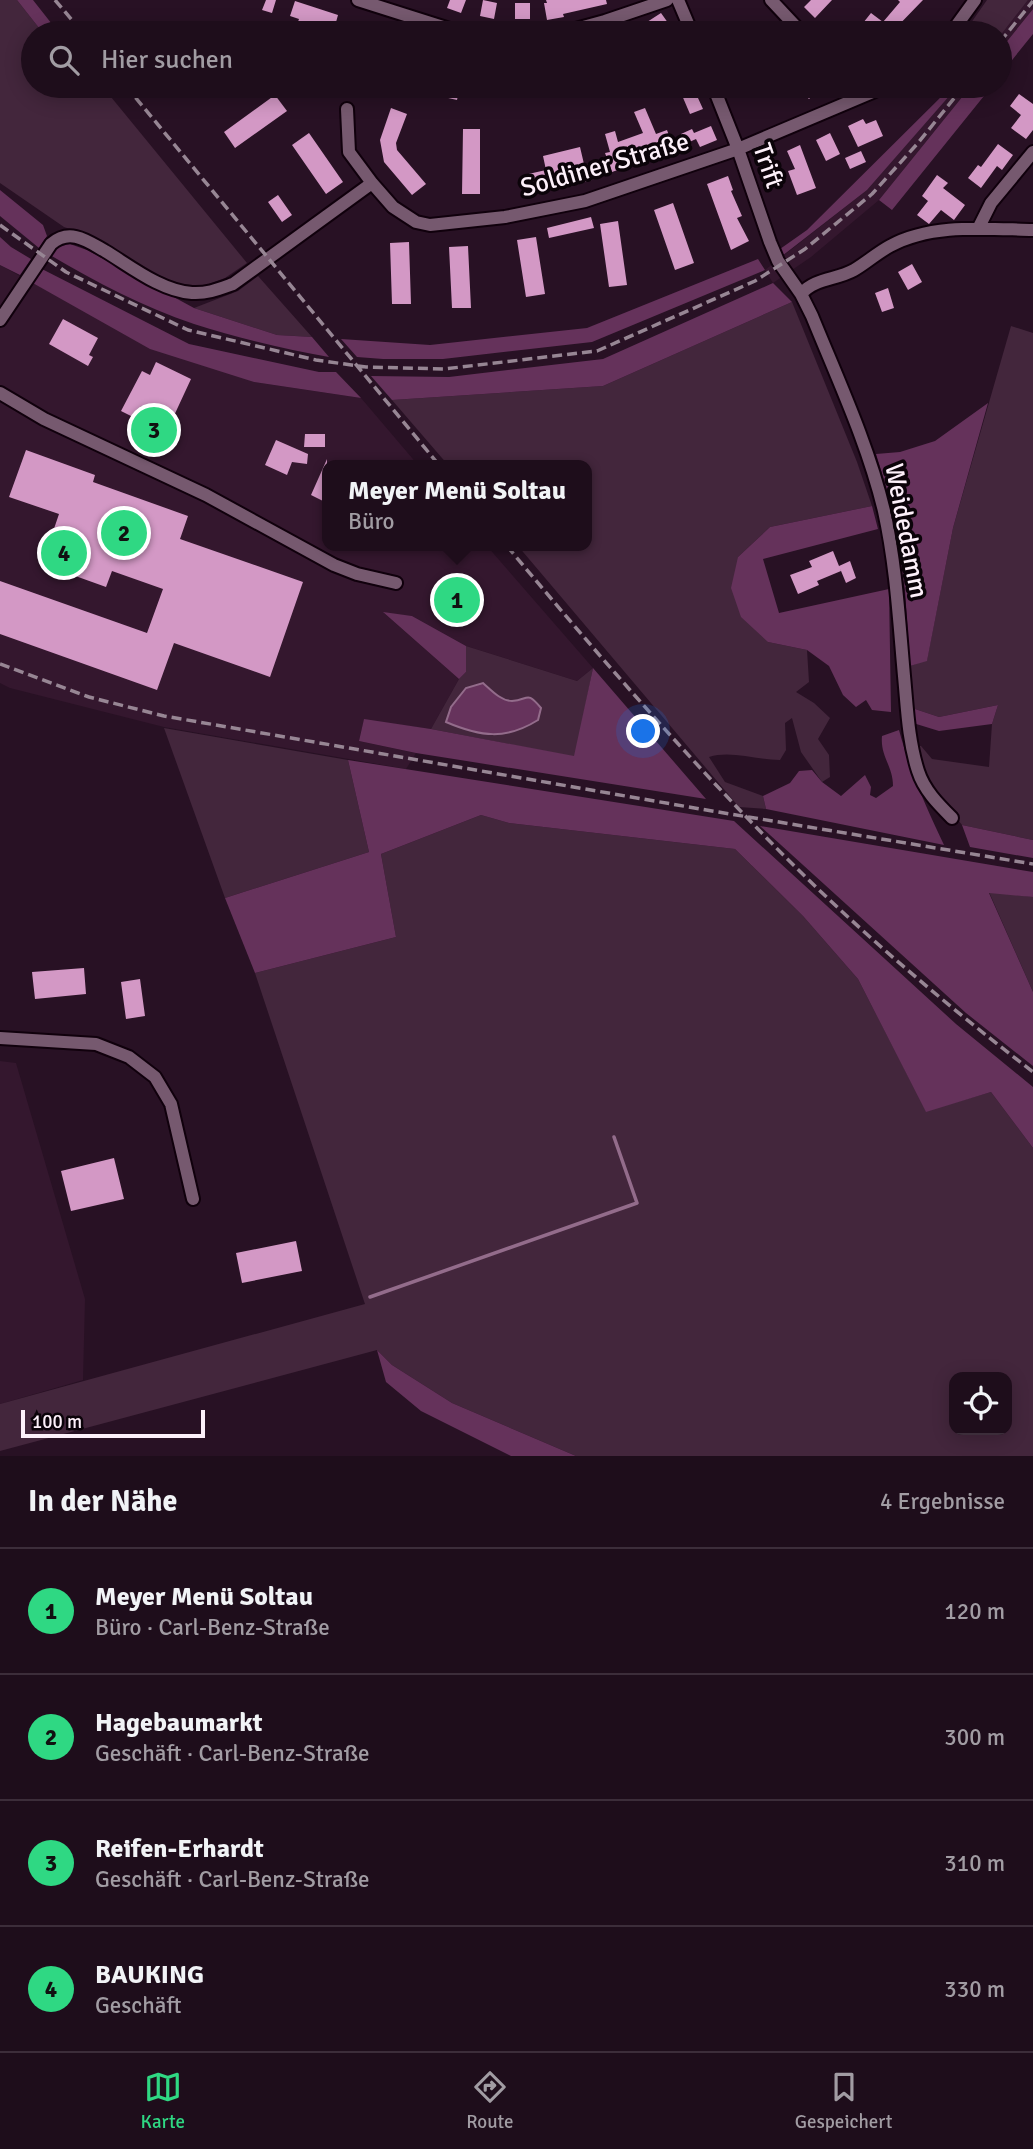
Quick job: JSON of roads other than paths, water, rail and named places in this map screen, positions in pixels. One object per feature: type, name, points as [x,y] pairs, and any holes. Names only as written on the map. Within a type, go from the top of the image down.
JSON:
[{"type":"street","points":[[358,0],[424,21]]},
{"type":"street","points":[[605,21],[667,0]]},
{"type":"street","points":[[678,0],[687,21]]},
{"type":"street","points":[[771,0],[791,21]]},
{"type":"street","points":[[960,21],[975,0]]},
{"type":"street","name":"Trift","points":[[718,98],[778,261]]},
{"type":"street","name":"Soldiner Straße","points":[[348,110],[349,152],[393,207],[416,222],[430,225],[505,217],[585,201],[738,149],[858,98]]},
{"type":"street","points":[[978,229],[991,203],[1033,152]]},
{"type":"street","points":[[0,320],[51,244],[59,238],[74,236],[89,242],[155,281],[172,288],[190,293],[210,293],[233,284],[372,183]]},
{"type":"street","points":[[801,294],[809,285],[852,271],[891,245],[928,232],[1033,230]]},
{"type":"street","name":"Weidedamm","points":[[778,261],[801,294],[869,457],[884,513],[897,589],[907,715],[914,754],[919,773],[933,799],[952,818]]},
{"type":"street","points":[[0,393],[44,419],[206,495],[334,565],[357,574],[396,583]]},
{"type":"street","points":[[0,1038],[96,1044],[129,1057],[155,1077],[170,1104],[193,1199]]},
{"type":"waterway","points":[[370,1297],[637,1203],[614,1137]]},
{"type":"railway","points":[[55,0],[73,21]]},
{"type":"railway","points":[[1012,27],[1033,1]]},
{"type":"railway","points":[[136,98],[435,460]]},
{"type":"railway","points":[[0,225],[66,272],[188,330],[316,360],[366,367],[444,369],[597,351],[755,281],[805,249],[872,194],[954,98]]},
{"type":"railway","points":[[511,551],[660,724],[788,860],[890,955],[1033,1072]]},
{"type":"railway","points":[[0,664],[89,697],[164,716],[1033,864]]},
{"type":"place","name":"Reifen-Erhardt","points":[[154,430]]},
{"type":"place","name":"Hagebaumarkt","points":[[124,533]]},
{"type":"place","name":"BAUKING","points":[[64,553]]},
{"type":"place","name":"Meyer Menü Soltau","points":[[457,600]]}]
